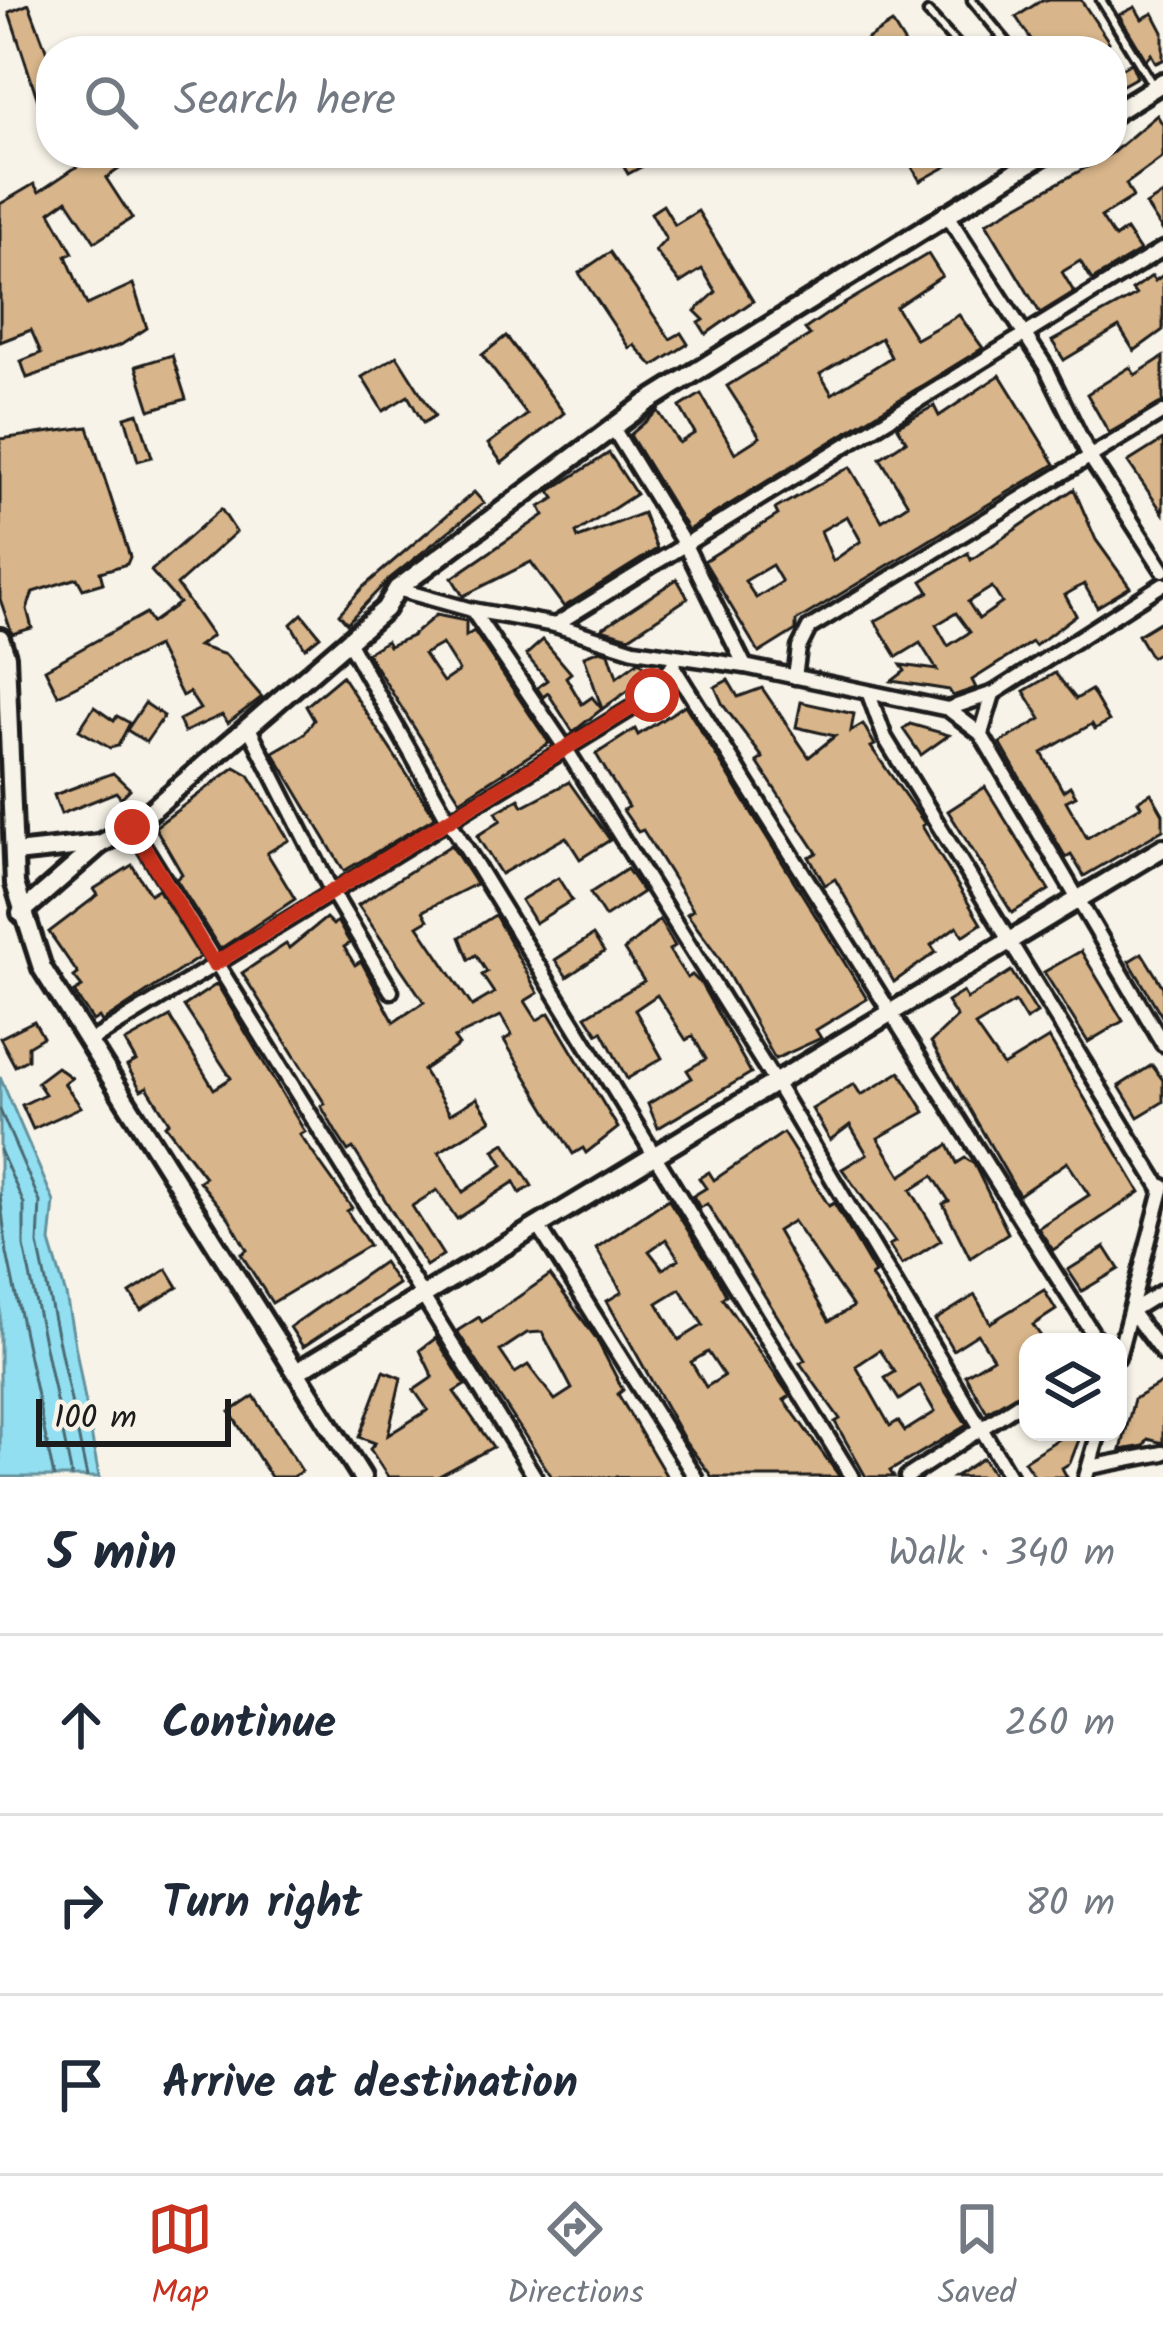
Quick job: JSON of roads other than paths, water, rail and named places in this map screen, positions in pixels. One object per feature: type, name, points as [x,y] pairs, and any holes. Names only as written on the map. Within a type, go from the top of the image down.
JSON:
[{"type":"street","points":[[1127,105],[1159,85]]},
{"type":"street","points":[[21,914],[100,844],[132,827],[249,728],[386,609],[397,589],[614,428],[944,212],[1020,168]]},
{"type":"street","points":[[944,212],[1046,367],[1090,458],[1163,570]]},
{"type":"street","points":[[555,625],[1163,249]]},
{"type":"street","points":[[795,677],[799,649],[809,628],[1163,412]]},
{"type":"street","points":[[614,428],[685,545],[745,665]]},
{"type":"street","points":[[948,709],[994,693],[1163,584]]},
{"type":"street","points":[[397,589],[472,610],[555,625],[675,661],[745,665],[948,709],[981,734],[1163,1044]]},
{"type":"street","points":[[472,610],[566,749],[776,1084],[1010,1477]]},
{"type":"street","points":[[0,638],[21,914],[42,968],[362,1477]]},
{"type":"street","points":[[348,641],[448,819],[852,1477]]},
{"type":"street","points":[[89,1042],[652,695],[675,661]]},
{"type":"street","points":[[675,661],[1092,1333]]},
{"type":"street","points":[[981,734],[994,693]]},
{"type":"street","points":[[869,694],[885,738],[1162,1188],[1123,1333]]},
{"type":"street","points":[[249,728],[331,890],[391,991]]},
{"type":"street","points":[[132,827],[535,1477]]},
{"type":"street","points":[[15,853],[100,844]]},
{"type":"street","points":[[298,1371],[1163,848]]},
{"type":"street","points":[[539,1227],[695,1477]]},
{"type":"street","points":[[1132,1311],[1163,1292]]},
{"type":"street","points":[[1132,1311],[1163,1354]]},
{"type":"street","points":[[907,1477],[1019,1404]]},
{"type":"street","points":[[1097,1441],[1088,1472],[1163,1453]]},
{"type":"lane","points":[[972,0],[1002,36]]},
{"type":"lane","points":[[1101,0],[1126,36]]},
{"type":"lane","points":[[928,13],[950,36]]},
{"type":"lane","points":[[1127,38],[1159,85]]},
{"type":"water","points":[[0,1077],[54,1202],[50,1242],[66,1295],[99,1477],[0,1477]]}]
